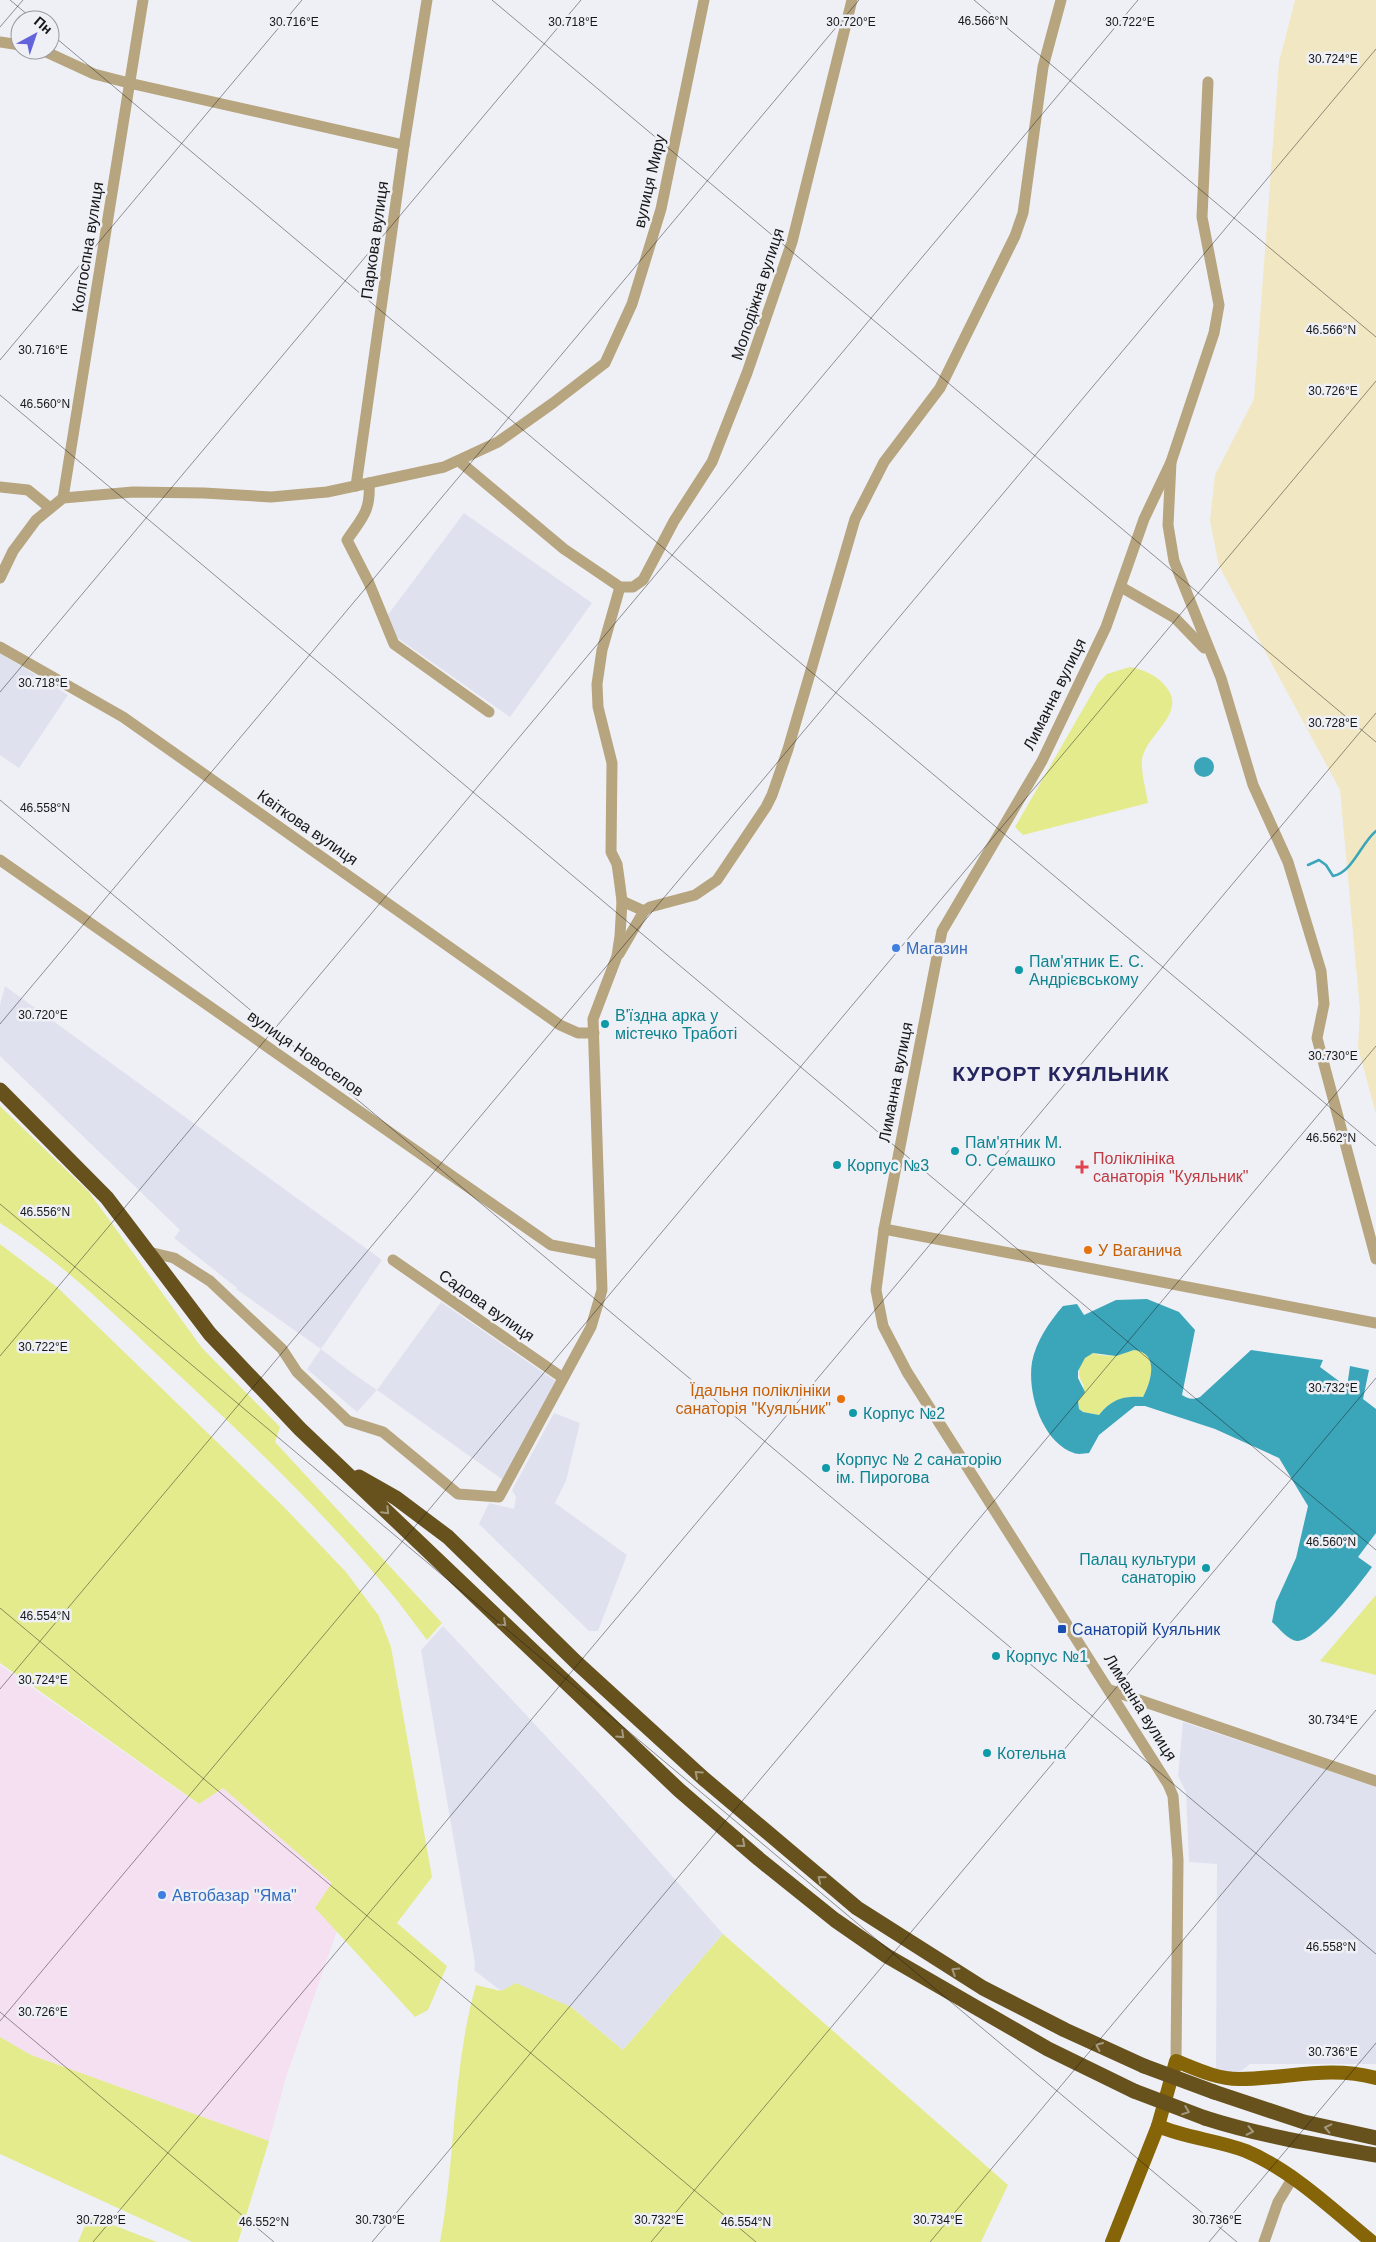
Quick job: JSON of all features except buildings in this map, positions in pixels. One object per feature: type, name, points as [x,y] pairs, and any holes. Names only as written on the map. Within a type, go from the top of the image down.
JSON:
[{"type":"highway","points":[[0,1090],[107,1198],[210,1334],[300,1429],[339,1464],[435,1559],[679,1790],[759,1859],[835,1920],[887,1956],[968,2004],[1048,2049],[1134,2091],[1205,2118],[1235,2127],[1376,2155]]},
{"type":"highway","points":[[339,1464],[396,1498],[448,1537],[576,1662],[703,1778],[857,1908],[983,1988],[1065,2030],[1144,2066],[1304,2122],[1376,2138]]},
{"type":"highway","points":[[1296,2140],[1340,2155],[1376,2162]]},
{"type":"main road","points":[[1176,2062],[1205,2073],[1238,2079],[1337,2071],[1376,2078]]},
{"type":"main road","name":"Лиманна вулиця","points":[[1112,2242],[1158,2126],[1176,2062]]},
{"type":"main road","points":[[1158,2126],[1244,2151],[1266,2161],[1372,2242]]},
{"type":"street","name":"Колгоспна вулиця","points":[[63,498],[143,0]]},
{"type":"street","name":"Паркова вулиця","points":[[356,486],[404,145],[427,0]]},
{"type":"street","name":"вулиця Миру","points":[[459,461],[498,442],[605,363],[632,304],[661,209],[704,0]]},
{"type":"street","name":"Молодіжна вулиця","points":[[620,587],[633,587],[643,580],[674,521],[712,462],[747,373],[792,242],[852,0]]},
{"type":"street","points":[[149,1252],[174,1258],[210,1281],[282,1349],[297,1372],[348,1421],[383,1432],[458,1494],[499,1497],[591,1327],[602,1290],[596,1026],[618,956],[644,911],[650,907],[695,895],[717,880],[772,796],[855,519],[884,462],[940,388],[1015,236],[1023,213],[1043,67],[1061,0]]},
{"type":"street","points":[[60,58],[94,74],[129,84],[404,145]]},
{"type":"street","points":[[1208,82],[1202,217],[1219,305],[1214,333],[1171,462],[1168,505],[1174,560],[1209,653],[1221,678],[1253,785],[1288,862],[1321,971],[1324,1004],[1317,1038],[1376,1258]]},
{"type":"street","points":[[0,578],[12,551],[36,520],[63,498],[132,492],[204,493],[271,497],[327,492],[444,467],[459,461],[564,549],[620,587],[602,650],[598,684],[598,707],[612,763],[611,852],[617,864],[622,901],[618,956]]},
{"type":"street","name":"Лиманна вулиця","points":[[1171,462],[1144,519],[1106,627],[1042,760],[942,931],[884,1229],[876,1296],[883,1326],[893,1349],[1161,1771],[1173,1796],[1178,1860],[1176,2062]]},
{"type":"street","points":[[369,483],[370,501],[366,512],[347,540],[369,583],[394,644],[488,712]]},
{"type":"street","points":[[0,487],[28,490],[50,508]]},
{"type":"street","points":[[1121,587],[1175,618],[1209,653]]},
{"type":"street","name":"Квіткова вулиця","points":[[0,647],[123,718],[560,1025],[578,1033],[596,1026]]},
{"type":"street","name":"вулиця Новоселов","points":[[0,860],[551,1245],[600,1254]]},
{"type":"street","points":[[622,901],[644,911]]},
{"type":"street","points":[[884,1229],[1376,1323]]},
{"type":"street","name":"Садова вулиця","points":[[393,1260],[563,1378]]},
{"type":"street","points":[[1110,1690],[1376,1781]]},
{"type":"street","points":[[1264,2242],[1278,2202],[1292,2179]]},
{"type":"shaded area","points":[[464,513],[592,603],[510,717],[396,637],[387,616]]},
{"type":"shaded area","points":[[0,653],[68,695],[19,768],[0,755]]},
{"type":"shaded area","points":[[5,986],[382,1260],[321,1349],[236,1289],[174,1238],[180,1230],[0,1056],[0,1005]]},
{"type":"shaded area","points":[[441,1302],[557,1382],[503,1480],[377,1390]]},
{"type":"shaded area","points":[[321,1349],[377,1390],[357,1412],[307,1369]]},
{"type":"shaded area","points":[[554,1413],[580,1423],[566,1481],[555,1503],[627,1555],[598,1631],[589,1631],[479,1524],[489,1503],[514,1509],[516,1497],[512,1490]]},
{"type":"shaded area","points":[[443,1626],[598,1792],[723,1934],[623,2050],[571,2007],[501,1991],[474,1970],[475,1963],[421,1650]]},
{"type":"shaded area","name":"Автобазар \"Яма\"","points":[[0,1665],[198,1804],[223,1788],[333,1883],[316,1908],[337,1931],[286,2077],[269,2141],[31,2055],[0,2037]]},
{"type":"shaded area","points":[[1183,1722],[1376,1786],[1376,2064],[1250,2064],[1240,2072],[1216,2072],[1217,1864],[1189,1862],[1186,1792],[1178,1776]]},
{"type":"green space","points":[[1130,667],[1155,677],[1167,688],[1172,698],[1169,716],[1150,742],[1142,760],[1148,803],[1023,835],[1015,827],[1098,683],[1107,674]]},
{"type":"green space","points":[[0,1106],[89,1192],[202,1348],[280,1427],[275,1442],[442,1623],[427,1640],[396,1599],[333,1527],[250,1443],[86,1288],[23,1238],[0,1223]]},
{"type":"green space","points":[[0,1244],[58,1288],[283,1506],[346,1572],[379,1616],[391,1647],[432,1877],[397,1923],[447,1966],[428,2010],[415,2017],[315,1908],[332,1883],[223,1788],[199,1804],[0,1663]]},
{"type":"green space","points":[[1134,1350],[1148,1356],[1150,1362],[1151,1376],[1143,1397],[1130,1397],[1113,1402],[1099,1415],[1083,1412],[1079,1409],[1078,1401],[1084,1386],[1079,1371],[1084,1359],[1093,1353],[1114,1355]]},
{"type":"green space","points":[[1376,1595],[1376,1675],[1320,1661]]},
{"type":"green space","points":[[723,1934],[1008,2185],[981,2242],[440,2242],[449,2178],[462,2048],[476,1985],[501,1991],[516,1983],[571,2007],[623,2050]]},
{"type":"green space","points":[[0,2037],[31,2055],[269,2141],[238,2242],[192,2242],[0,2154]]},
{"type":"green space","points":[[90,2216],[157,2242],[78,2242]]},
{"type":"sand","points":[[1295,0],[1376,0],[1376,1114],[1358,1048],[1360,1010],[1340,790],[1219,566],[1210,521],[1215,475],[1254,399],[1279,62]]},
{"type":"water","points":[[1204,757],[1211,760],[1214,767],[1211,774],[1204,777],[1197,774],[1194,767],[1197,760]]},
{"type":"water","points":[[1147,1299],[1179,1312],[1195,1330],[1182,1395],[1188,1398],[1195,1399],[1200,1397],[1251,1350],[1323,1360],[1320,1367],[1347,1387],[1350,1366],[1369,1370],[1363,1399],[1376,1409],[1376,1533],[1358,1557],[1372,1567],[1338,1610],[1305,1639],[1294,1640],[1272,1622],[1276,1602],[1296,1558],[1308,1506],[1279,1458],[1215,1429],[1145,1406],[1135,1406],[1099,1435],[1089,1453],[1076,1454],[1063,1447],[1053,1439],[1045,1428],[1035,1402],[1031,1374],[1034,1354],[1044,1332],[1063,1306],[1077,1304],[1084,1315],[1116,1300]],"holes":[[[1134,1350],[1148,1356],[1151,1369],[1149,1384],[1143,1397],[1130,1397],[1113,1402],[1099,1415],[1083,1412],[1079,1409],[1078,1401],[1085,1392],[1078,1378],[1078,1371],[1085,1358],[1093,1353],[1116,1356]]]},
{"type":"waterway","points":[[1308,865],[1319,860],[1326,865],[1333,876],[1340,873],[1346,869],[1376,831]]},
{"type":"place","name":"Магазин","points":[[896,948]]},
{"type":"place","name":"Пам'ятник Е. С. Андрієвському","points":[[1019,970]]},
{"type":"place","name":"В'їздна арка у містечко Тработі","points":[[605,1024]]},
{"type":"place","name":"Пам'ятник М. О. Семашко","points":[[955,1151]]},
{"type":"place","name":"Корпус №3","points":[[837,1165]]},
{"type":"place","name":"Поліклініка санаторія \"Куяльник\"","points":[[1082,1167]]},
{"type":"place","name":"У Ваганича","points":[[1088,1250]]},
{"type":"place","name":"Їдальня поліклініки санаторія \"Куяльник\"","points":[[841,1399]]},
{"type":"place","name":"Корпус №2","points":[[853,1413]]},
{"type":"place","name":"Корпус № 2 санаторію ім. Пирогова","points":[[826,1468]]},
{"type":"place","name":"Палац культури санаторію","points":[[1206,1568]]},
{"type":"place","name":"Санаторій Куяльник","points":[[1062,1629]]},
{"type":"place","name":"Корпус №1","points":[[996,1656]]},
{"type":"place","name":"Котельна","points":[[987,1753]]},
{"type":"place","name":"Автобазар \"Яма\"","points":[[162,1895]]},
{"type":"district","name":"КУРОРТ КУЯЛЬНИК","points":[[1061,1074]]}]
